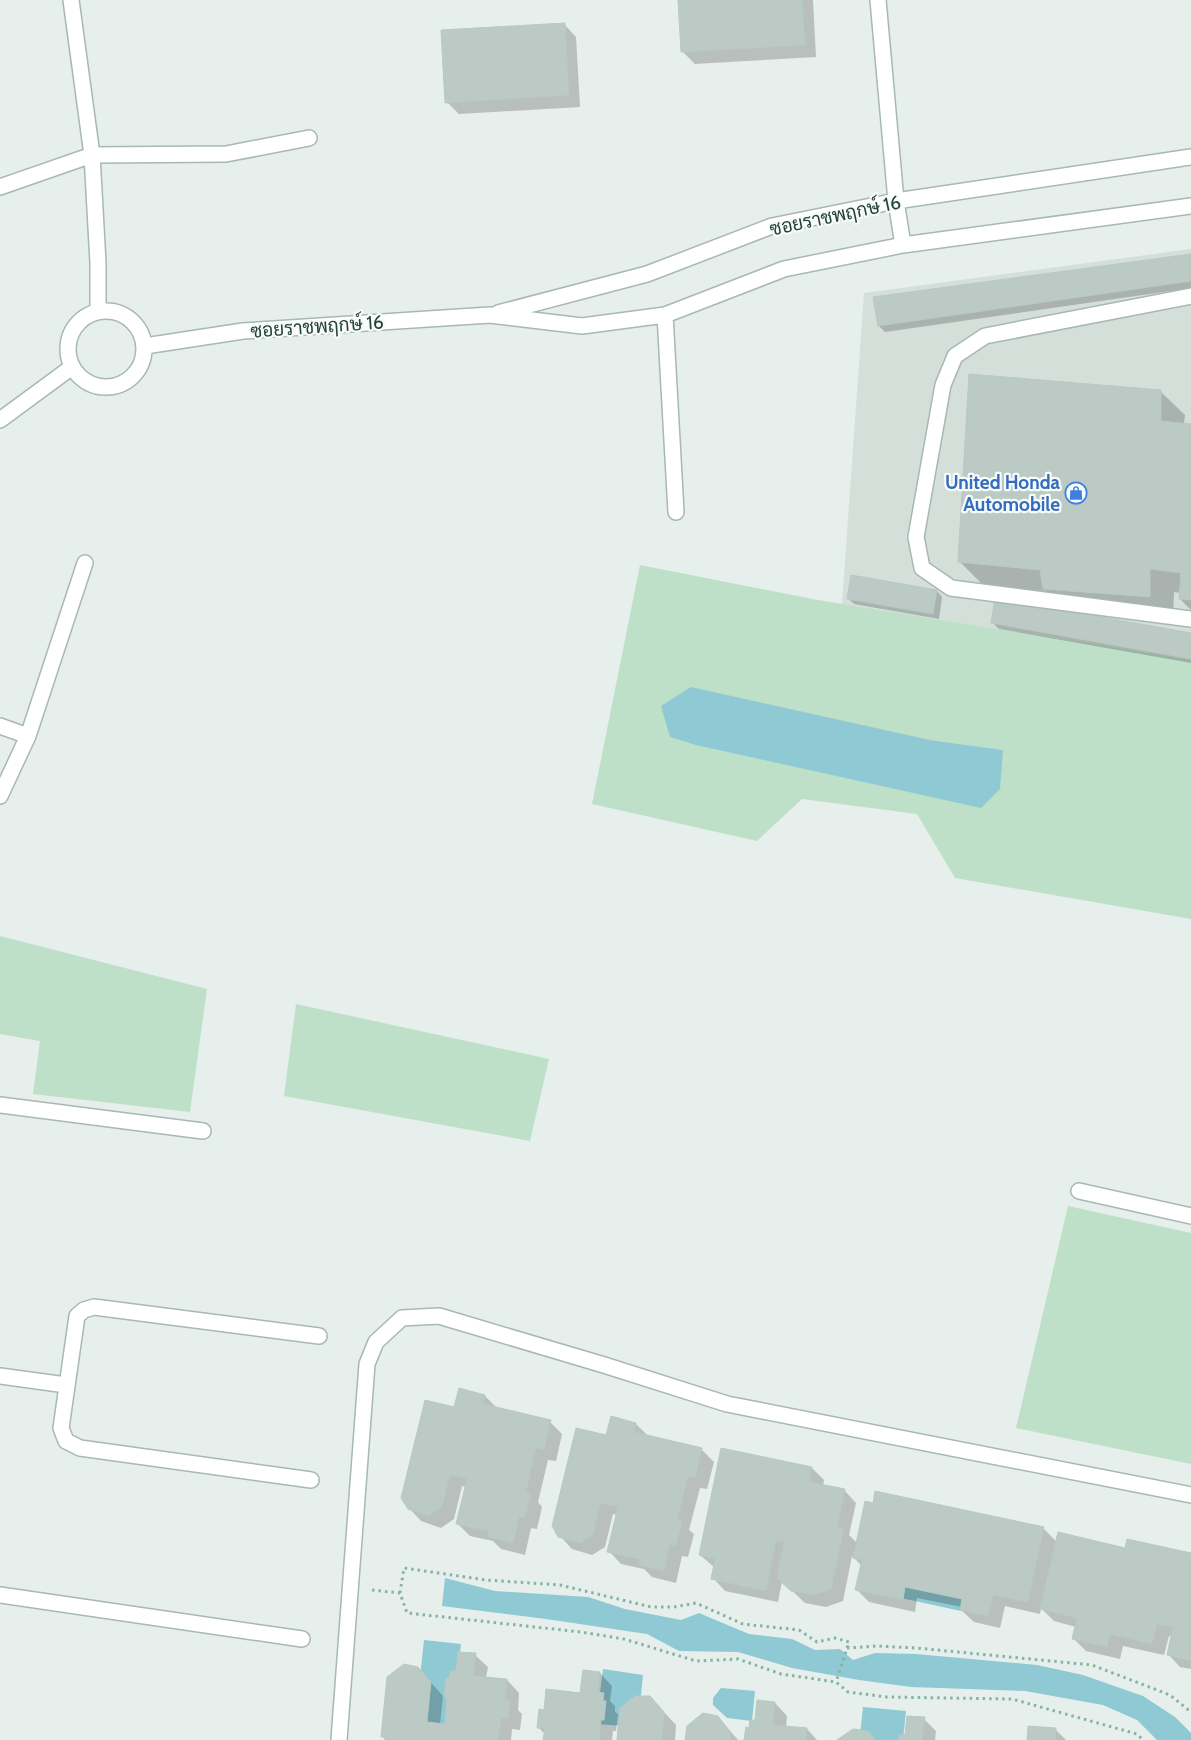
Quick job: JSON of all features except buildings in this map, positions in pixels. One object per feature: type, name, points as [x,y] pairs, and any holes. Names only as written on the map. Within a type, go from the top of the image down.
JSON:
[{"type":"street","points":[[71,0],[92,155],[98,263],[98,311]]},
{"type":"street","points":[[878,0],[896,201],[903,245]]},
{"type":"street","points":[[0,187],[92,155],[226,154],[309,138]]},
{"type":"street","name":"ซอยราชพฤกษ์ 16","points":[[490,316],[647,274],[772,226],[896,201],[1191,157]]},
{"type":"street","name":"ซอยราชพฤกษ์ 16","points":[[145,346],[243,331],[490,316],[582,326],[664,314],[784,269],[903,245],[1191,206]]},
{"type":"street","points":[[1191,296],[985,336],[955,356],[943,384],[916,537],[922,568],[951,588],[1191,619]]},
{"type":"street","points":[[98,311],[112,311],[124,315],[134,323],[142,334],[145,346],[144,359],[139,370],[130,380],[119,386],[107,388],[83,381],[74,372],[69,361],[67,348],[69,336],[76,324],[86,316],[98,311]]},
{"type":"street","points":[[664,314],[676,512]]},
{"type":"street","points":[[0,420],[72,367]]},
{"type":"street","points":[[0,796],[28,736],[85,563]]},
{"type":"street","points":[[0,726],[28,736]]},
{"type":"street","points":[[0,1105],[203,1131]]},
{"type":"street","points":[[1079,1191],[1191,1216]]},
{"type":"street","points":[[311,1480],[80,1448],[66,1441],[61,1428],[77,1316],[84,1310],[94,1308],[319,1336]]},
{"type":"street","points":[[339,1740],[367,1364],[376,1342],[402,1318],[439,1316],[727,1404],[1191,1495]]},
{"type":"street","points":[[0,1376],[66,1385]]},
{"type":"street","points":[[0,1595],[302,1639]]},
{"type":"path","points":[[836,1682],[849,1642],[835,1638],[817,1642],[799,1630],[743,1624],[696,1603],[674,1607],[651,1607],[560,1585],[486,1580],[404,1568],[400,1593],[407,1613],[589,1633],[624,1639],[696,1662],[738,1659],[781,1674],[836,1682],[848,1692],[887,1697],[1012,1699],[1137,1734],[1143,1740]]},
{"type":"path","points":[[350,1588],[400,1593]]},
{"type":"path","points":[[847,1648],[877,1646],[943,1650],[1092,1665],[1170,1695],[1191,1712]]},
{"type":"shaded area","points":[[1191,249],[1191,660],[842,604],[864,293]]},
{"type":"green space","points":[[640,565],[818,600],[1191,660],[1191,919],[955,878],[917,814],[802,799],[757,841],[592,804]],"holes":[[[671,737],[930,740],[1002,750]]]},
{"type":"green space","points":[[0,936],[207,989],[190,1112],[33,1094],[40,1041],[0,1034]]},
{"type":"green space","points":[[296,1004],[549,1059],[530,1141],[284,1096]]},
{"type":"green space","points":[[1068,1206],[1191,1233],[1191,1464],[1016,1428]]},
{"type":"water","points":[[691,687],[930,740],[1003,750],[1000,789],[981,808],[696,745],[670,737],[661,706]]},
{"type":"water","points":[[445,1578],[495,1591],[588,1597],[625,1609],[681,1620],[699,1613],[749,1634],[792,1639],[815,1650],[840,1649],[853,1660],[875,1653],[916,1654],[1037,1665],[1083,1675],[1143,1696],[1175,1717],[1191,1733],[1191,1740],[1157,1740],[1137,1720],[1103,1705],[1025,1691],[911,1687],[859,1680],[792,1668],[738,1652],[679,1651],[647,1634],[442,1606]]},
{"type":"water","points":[[896,1580],[964,1596],[961,1611],[892,1596]]},
{"type":"water","points":[[424,1640],[461,1644],[452,1726],[415,1723]]},
{"type":"water","points":[[603,1669],[643,1675],[641,1695],[625,1726],[596,1724]]},
{"type":"water","points":[[721,1688],[755,1691],[752,1721],[727,1718],[713,1705],[713,1698]]},
{"type":"water","points":[[863,1707],[906,1711],[903,1740],[863,1740],[860,1735]]},
{"type":"place","name":"United Honda Automobile","points":[[1076,493]]}]
